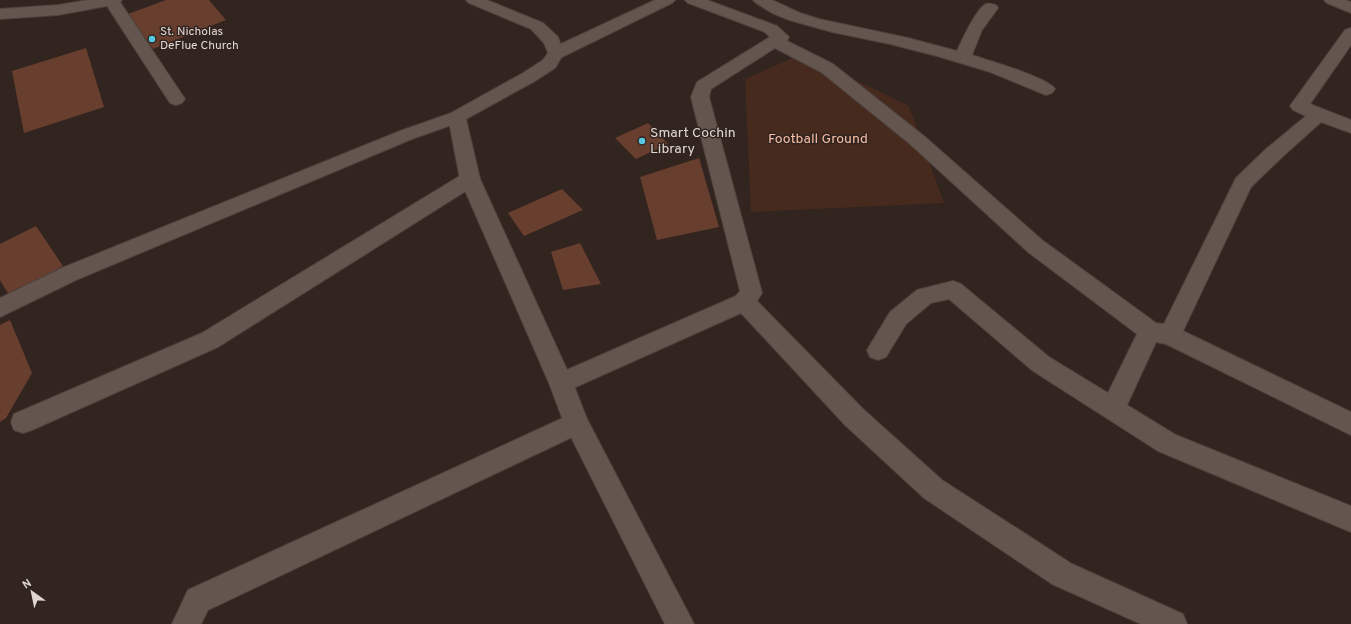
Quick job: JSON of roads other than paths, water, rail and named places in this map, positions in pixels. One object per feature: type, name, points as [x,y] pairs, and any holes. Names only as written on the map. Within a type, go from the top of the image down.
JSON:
[{"type":"street","points":[[0,14],[58,10],[113,0],[176,99]]},
{"type":"street","points":[[474,0],[537,26],[552,41],[556,52]]},
{"type":"street","points":[[0,308],[69,274],[406,135],[457,117],[529,77],[549,64],[556,52],[667,0]]},
{"type":"street","points":[[561,383],[744,302],[751,293],[700,97],[703,86],[781,36],[771,29],[693,0]]},
{"type":"street","points":[[761,0],[772,8],[816,23],[908,42],[1024,79],[1046,89]]},
{"type":"street","points":[[1332,0],[1351,8]]},
{"type":"street","points":[[962,58],[974,30],[990,8]]},
{"type":"street","points":[[1351,33],[1299,106],[1351,127]]},
{"type":"street","points":[[775,41],[827,68],[917,140],[1035,246],[1160,333],[1351,424]]},
{"type":"street","points":[[1113,409],[1160,333],[1203,269],[1243,183],[1273,154],[1319,114]]},
{"type":"street","points":[[457,117],[470,179],[561,383],[576,423],[680,624]]},
{"type":"street","points":[[23,422],[210,340],[470,179]]},
{"type":"street","points":[[878,350],[898,318],[925,296],[954,290],[1041,364],[1167,443],[1351,519]]},
{"type":"street","points":[[744,302],[854,417],[933,488],[1062,574],[1173,624]]},
{"type":"street","points":[[186,624],[200,612],[576,423]]},
{"type":"place","name":"St. Nicholas DeFlue Church","points":[[152,39]]},
{"type":"place","name":"Smart Cochin Library","points":[[642,141]]},
{"type":"park label","name":"Football Ground","points":[[818,139]]}]
